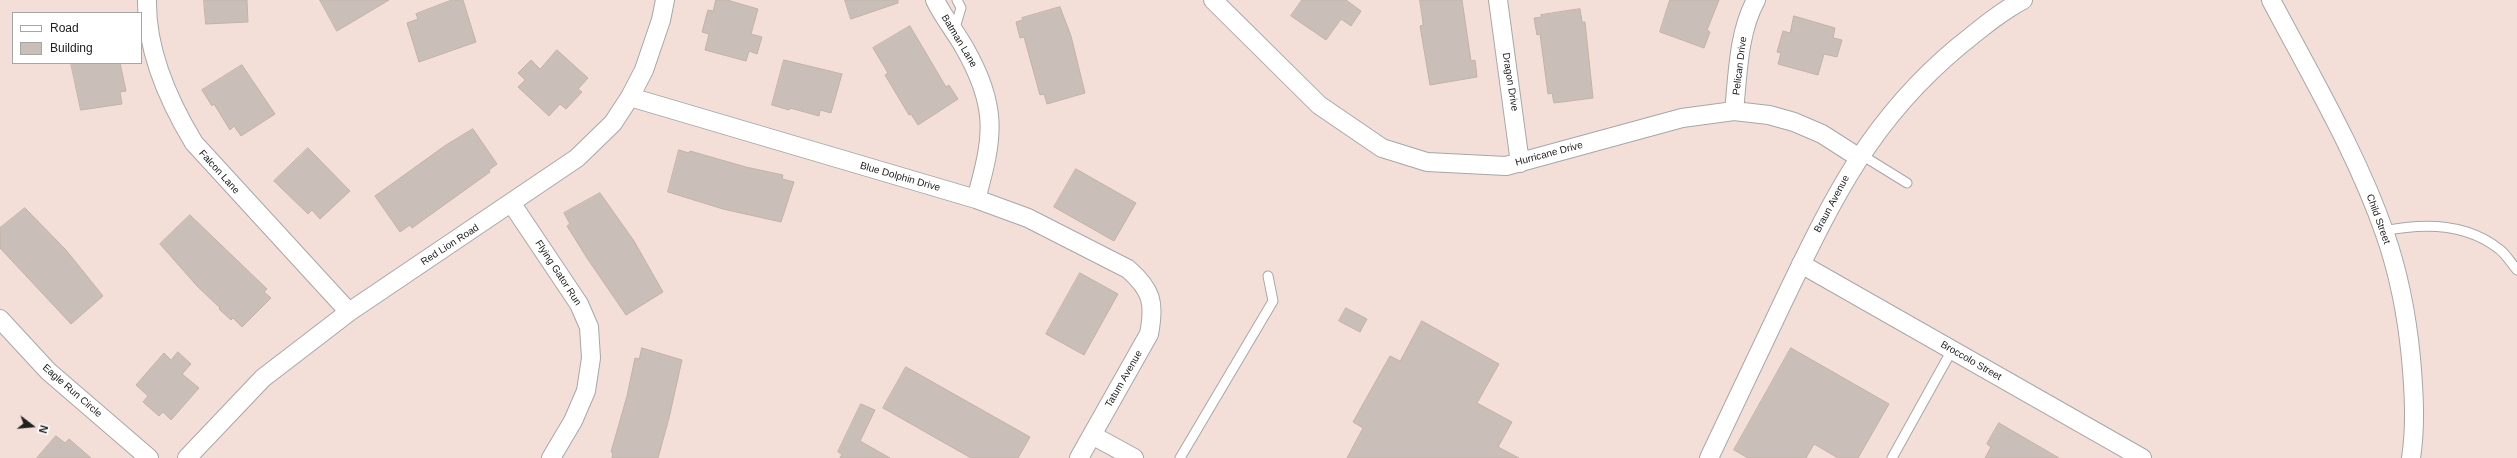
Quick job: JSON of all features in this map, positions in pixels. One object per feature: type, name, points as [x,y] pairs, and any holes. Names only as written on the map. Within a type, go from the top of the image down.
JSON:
[{"type":"street","name":"Falcon Lane","points":[[147,0],[151,40],[161,77],[176,113],[194,143],[349,312]]},
{"type":"street","name":"Red Lion Road","points":[[187,458],[264,378],[349,312],[512,204],[577,158],[614,123],[644,70],[661,20],[665,0]]},
{"type":"street","name":"Batman Lane","points":[[935,0],[978,72],[987,99],[990,124],[988,158],[976,199]]},
{"type":"street","name":"Dragon Drive","points":[[1498,0],[1520,163]]},
{"type":"street","name":"Pelican Drive","points":[[1734,111],[1742,40],[1750,13],[1756,0]]},
{"type":"street","name":"Braun Avenue","points":[[1708,458],[1801,264],[1833,200],[1859,155],[1888,116],[1928,72],[1974,33],[2022,0]]},
{"type":"street","name":"Child Street","points":[[2271,0],[2346,145],[2384,231],[2402,294],[2410,343],[2415,394],[2411,458]]},
{"type":"street","name":"Hurricane Drive","points":[[1220,3],[1319,105],[1382,148],[1427,162],[1499,166],[1520,163],[1682,118],[1734,111],[1769,114],[1794,122],[1822,134],[1859,155]]},
{"type":"street","name":"Blue Dolphin Drive","points":[[630,97],[976,199],[1028,218],[1128,268],[1141,280],[1149,295]]},
{"type":"street","name":"Flying Gator Run","points":[[512,204],[580,304],[589,327],[591,358],[586,391],[573,421],[551,458]]},
{"type":"street","name":"Broccolo Street","points":[[1801,264],[2142,458]]},
{"type":"street","name":"Tatum Avenue","points":[[1079,458],[1149,334],[1153,311],[1149,295]]},
{"type":"street","name":"Eagle Run Circle","points":[[0,319],[48,370],[150,458]]},
{"type":"street","points":[[1092,435],[1134,458]]},
{"type":"lane","points":[[954,31],[961,8],[958,0]]},
{"type":"lane","points":[[1859,155],[1907,183]]},
{"type":"lane","points":[[2384,231],[2430,225],[2457,228],[2499,249],[2517,270]]},
{"type":"lane","points":[[1180,458],[1273,301],[1268,276]]},
{"type":"lane","points":[[1892,458],[1952,350]]},
{"type":"shaded area","points":[[0,0],[2517,0],[2517,458],[0,458]]},
{"type":"building","points":[[204,0],[247,0],[248,22],[206,24]]},
{"type":"building","points":[[320,0],[389,0],[337,31]]},
{"type":"building","points":[[452,0],[463,0],[476,42],[419,62],[407,23],[418,19],[416,14]]},
{"type":"building","points":[[716,0],[727,0],[758,9],[751,34],[762,37],[757,54],[749,51],[746,61],[705,50],[709,34],[702,32],[708,10],[713,11]]},
{"type":"building","points":[[845,0],[898,0],[898,3],[851,19]]},
{"type":"building","points":[[1302,0],[1346,0],[1361,11],[1351,26],[1341,19],[1326,40],[1291,16]]},
{"type":"building","points":[[1420,0],[1462,0],[1471,61],[1475,60],[1477,77],[1430,85],[1420,26],[1423,25]]},
{"type":"building","points":[[1670,0],[1719,0],[1707,30],[1710,32],[1704,48],[1660,32]]},
{"type":"building","points":[[1060,7],[1071,36],[1085,93],[1047,104],[1044,94],[1040,95],[1024,37],[1020,38],[1016,22],[1023,20],[1022,18]]},
{"type":"building","points":[[1580,9],[1582,22],[1585,22],[1593,98],[1554,103],[1552,93],[1548,94],[1540,34],[1537,35],[1534,18],[1542,17],[1541,15]]},
{"type":"building","points":[[1794,16],[1835,28],[1833,38],[1842,40],[1837,57],[1824,54],[1818,75],[1778,64],[1781,53],[1777,52],[1783,31],[1790,33]]},
{"type":"building","points":[[910,26],[946,87],[949,85],[958,99],[918,125],[911,114],[909,115],[885,75],[888,73],[873,48]]},
{"type":"building","points":[[557,50],[588,78],[578,89],[582,92],[566,109],[560,104],[549,116],[518,87],[525,80],[518,73],[531,60],[540,69]]},
{"type":"building","points":[[784,60],[842,74],[831,113],[820,110],[819,116],[772,105]]},
{"type":"building","points":[[71,64],[120,64],[126,91],[120,92],[122,104],[81,110]]},
{"type":"building","points":[[242,65],[275,114],[241,136],[234,126],[230,130],[214,104],[212,106],[202,90]]},
{"type":"building","points":[[473,129],[497,164],[489,170],[490,172],[412,228],[410,225],[400,232],[375,196],[446,145]]},
{"type":"building","points":[[308,148],[350,191],[320,219],[312,210],[308,214],[274,181]]},
{"type":"building","points":[[679,150],[689,153],[690,151],[746,167],[783,175],[782,179],[794,182],[781,222],[723,209],[668,192]]},
{"type":"building","points":[[1076,169],[1136,203],[1114,241],[1054,207]]},
{"type":"building","points":[[600,193],[634,241],[663,292],[626,315],[567,226],[570,224],[564,213]]},
{"type":"building","points":[[25,208],[66,250],[103,296],[71,324],[0,248],[0,228]]},
{"type":"building","points":[[190,215],[267,289],[264,292],[271,298],[242,327],[233,318],[231,320],[219,309],[220,308],[197,286],[160,244]]},
{"type":"building","points":[[1080,273],[1118,294],[1084,355],[1046,334]]},
{"type":"building","points":[[1346,308],[1367,319],[1360,332],[1339,321]]},
{"type":"building","points":[[1422,321],[1499,364],[1477,403],[1512,422],[1498,447],[1519,458],[1347,458],[1363,428],[1353,422],[1390,356],[1400,361]]},
{"type":"building","points":[[642,348],[682,360],[669,418],[658,458],[612,458],[613,452],[611,452],[627,396],[635,358],[639,359]]},
{"type":"building","points":[[1791,348],[1889,404],[1858,458],[1838,458],[1814,444],[1806,458],[1748,458],[1734,450]]},
{"type":"building","points":[[178,352],[191,364],[182,374],[199,388],[171,420],[163,412],[159,416],[143,402],[148,396],[136,385],[164,353],[171,360]]},
{"type":"building","points":[[906,367],[1030,437],[1018,458],[971,458],[883,408]]},
{"type":"building","points":[[861,404],[875,410],[860,441],[890,458],[840,458],[842,454],[838,452]]},
{"type":"building","points":[[1999,423],[2059,458],[1985,458],[1991,447],[1987,444]]},
{"type":"building","points":[[56,436],[65,443],[69,439],[91,458],[37,458]]}]
